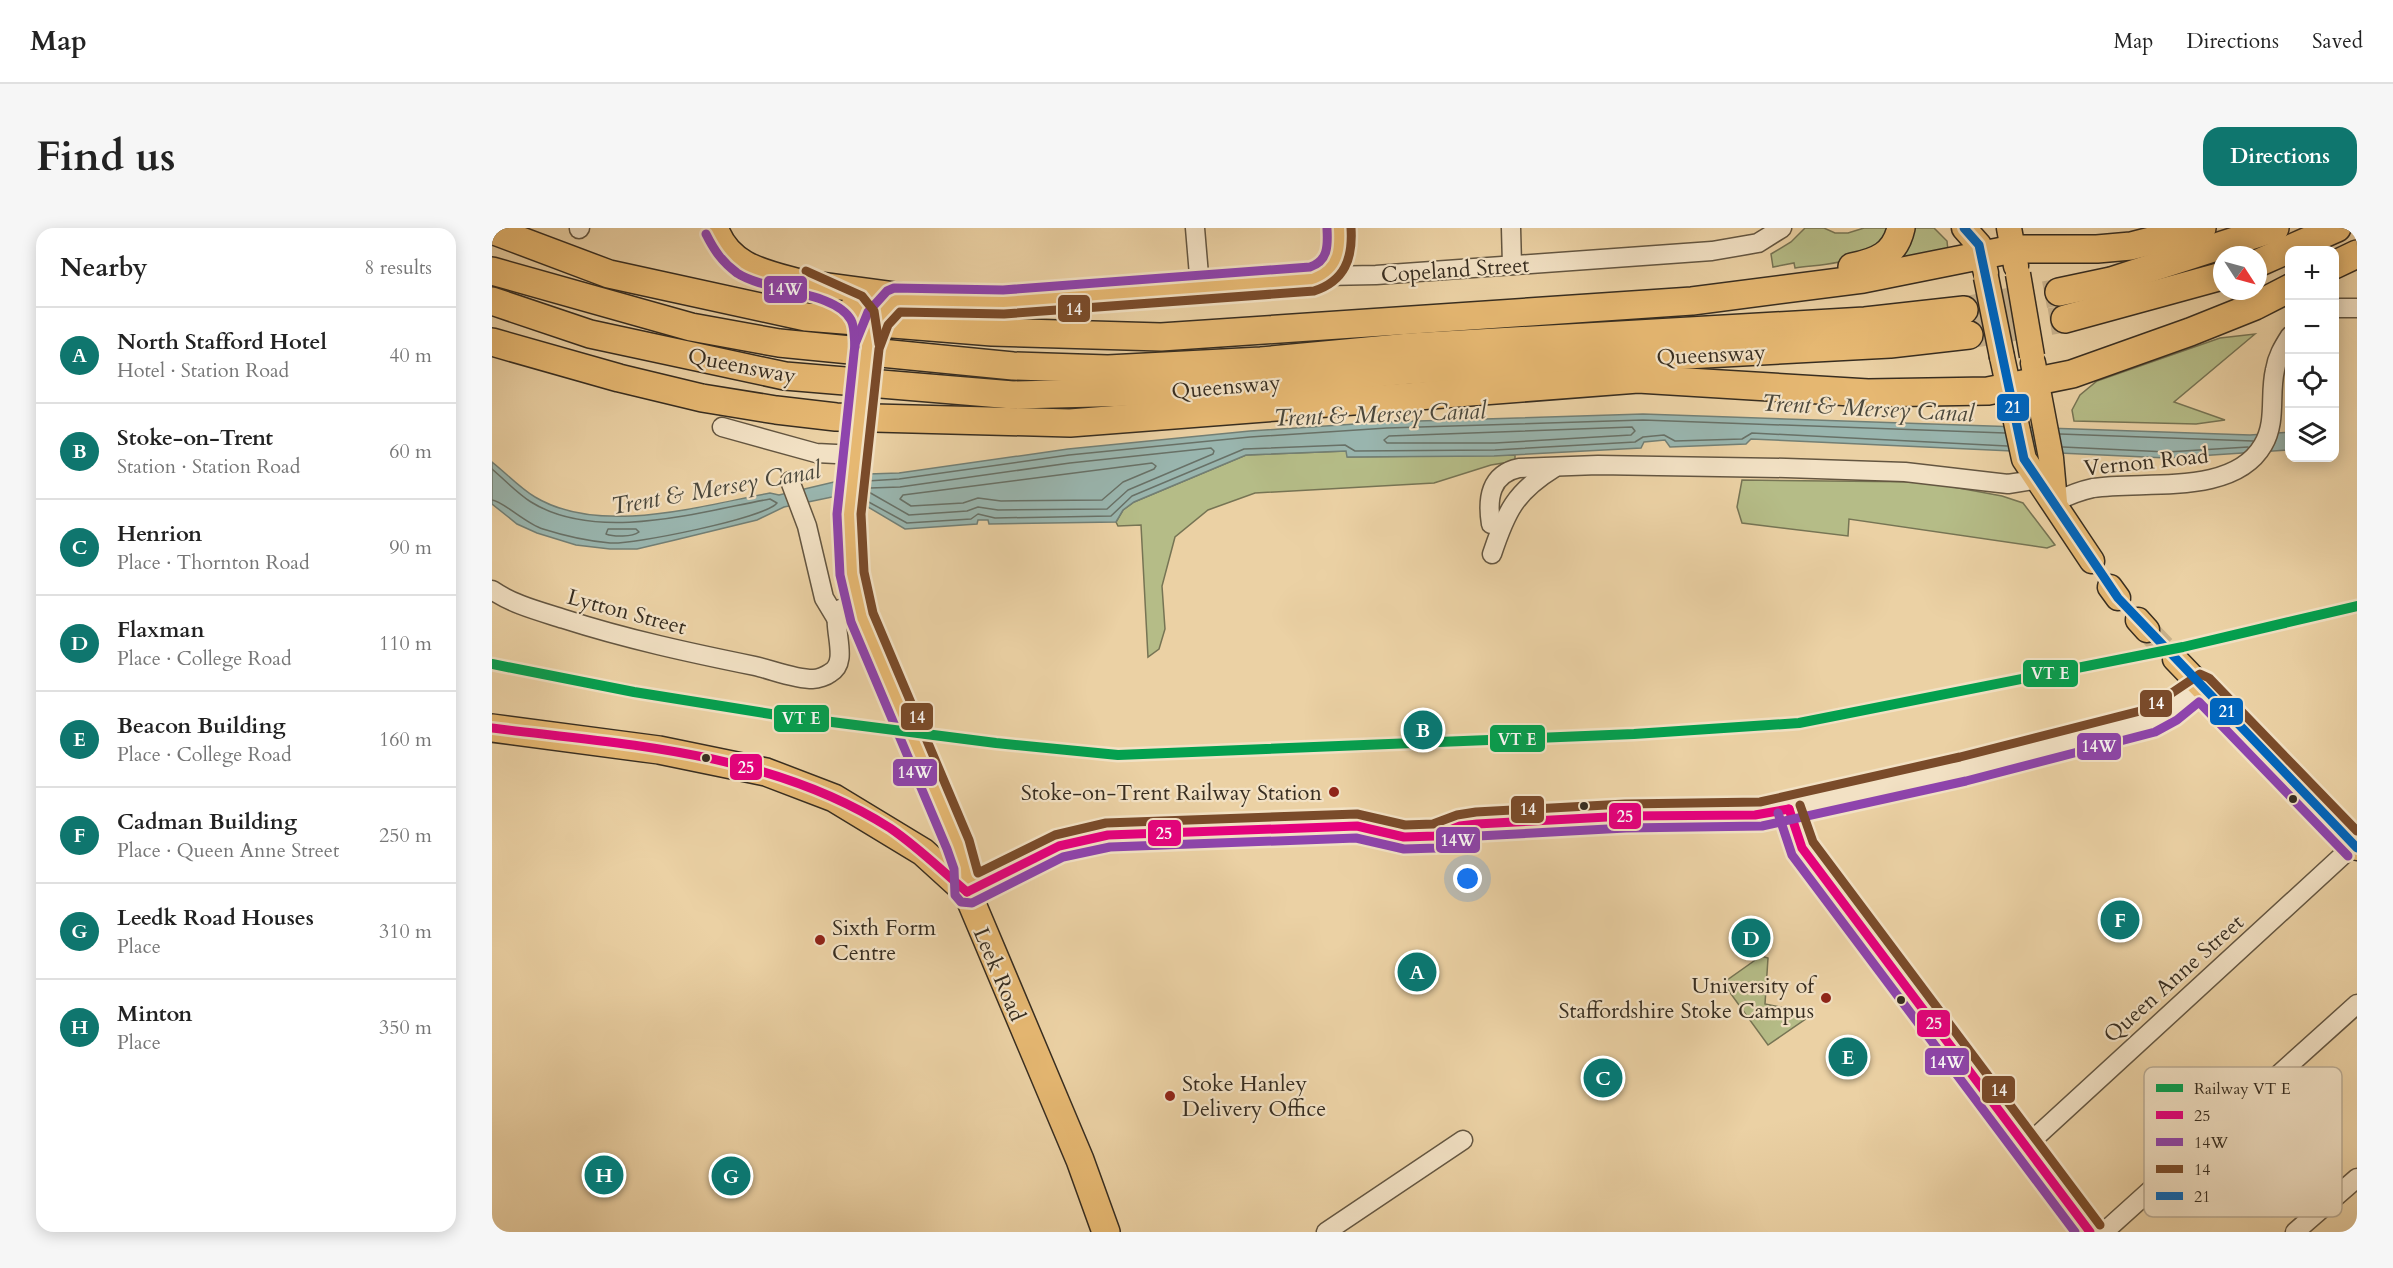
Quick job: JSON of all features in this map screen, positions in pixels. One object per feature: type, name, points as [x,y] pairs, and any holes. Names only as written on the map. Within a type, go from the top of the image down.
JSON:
[{"type":"highway","points":[[1744,294],[1816,272],[1881,260],[1893,248],[1901,228]]},
{"type":"highway","points":[[609,274],[806,317],[992,332],[1161,338],[1513,314],[1744,294],[1984,266],[2013,250],[2130,246],[2202,228]]},
{"type":"highway","points":[[2059,292],[2111,281],[2275,228]]},
{"type":"highway","points":[[2267,259],[2337,228]]},
{"type":"highway","points":[[492,230],[711,313],[788,332],[1074,368]]},
{"type":"highway","points":[[2339,263],[2357,254]]},
{"type":"highway","name":"Queensway","points":[[492,271],[691,327],[779,343],[1002,365],[1074,368],[1108,369],[1261,361],[1410,347],[1864,321],[1966,322],[1890,344],[1410,370],[1176,391],[1013,395],[785,376],[590,334],[492,301]]},
{"type":"highway","points":[[2065,319],[2213,278]]},
{"type":"highway","points":[[492,342],[619,378],[702,398],[836,417],[1070,423],[1638,379],[1868,393],[1979,392],[2011,398],[2033,369],[2072,374],[2190,332],[2255,306],[2285,290]]},
{"type":"highway","points":[[590,334],[776,388],[879,405],[938,420]]},
{"type":"highway","name":"Leek Road","points":[[492,728],[659,750],[739,765],[789,779],[834,798],[892,831],[923,852],[967,892],[1080,1160],[1106,1232]]},
{"type":"main road","points":[[716,228],[720,238],[737,259],[765,274],[801,282],[836,294],[854,304],[863,315],[867,346],[849,514],[852,574],[857,603],[958,844],[966,867],[967,892]]},
{"type":"main road","points":[[1964,228],[1979,245],[2024,459],[2047,472]]},
{"type":"main road","points":[[1323,276],[1333,269],[1340,237]]},
{"type":"main road","points":[[2013,250],[2041,412],[2047,472],[2055,502],[2092,561]]},
{"type":"main road","name":"Copeland Street","points":[[801,282],[935,300],[1003,302],[1323,276]]},
{"type":"main road","points":[[867,346],[878,318],[884,309],[895,300],[935,300]]},
{"type":"main road","points":[[2175,659],[2356,847]]},
{"type":"street","points":[[1195,228],[1200,287]]},
{"type":"street","points":[[1510,228],[1512,265]]},
{"type":"street","name":"Copeland Street","points":[[1323,276],[1377,275],[1739,247],[1758,243],[1782,228]]},
{"type":"street","points":[[1340,237],[1346,256],[1357,266],[1377,275]]},
{"type":"street","points":[[2339,309],[2357,308]]},
{"type":"street","name":"Vernon Road","points":[[2055,502],[2076,492],[2095,488],[2188,482],[2225,476],[2242,468],[2254,457],[2269,433],[2272,421],[2274,371],[2285,343]]},
{"type":"street","points":[[722,428],[816,453],[856,453]]},
{"type":"street","points":[[1491,524],[1494,507],[1502,494],[1519,476],[1533,467],[1786,468],[1905,472],[1998,483],[2047,472]]},
{"type":"street","points":[[1492,554],[1512,504],[1535,480],[1556,467]]},
{"type":"street","name":"Lytton Street","points":[[492,590],[509,602],[586,626],[813,679],[830,673],[837,666],[842,649],[835,631],[836,618],[824,598],[807,526],[790,481]]},
{"type":"street","points":[[836,618],[838,610],[857,603]]},
{"type":"street","points":[[967,892],[1059,846],[1108,835],[1357,826],[1404,837],[1435,836],[1460,826],[1477,824],[1626,816],[1755,815],[1963,769],[2152,720],[2170,710],[2200,686]]},
{"type":"street","points":[[1789,809],[1802,848],[2090,1232]]},
{"type":"street","name":"Queen Anne Street","points":[[2025,1147],[2356,847]]},
{"type":"street","points":[[2287,1067],[2357,1004]]},
{"type":"street","points":[[1326,1232],[1462,1140]]},
{"type":"street","points":[[2342,1191],[2357,1178]]},
{"type":"street","points":[[2104,1232],[2144,1196]]},
{"type":"street","points":[[2295,1232],[2312,1217]]},
{"type":"green space","points":[[1805,228],[1824,228],[1835,233],[1848,233],[1864,228],[1893,228],[1875,249],[1851,260],[1795,268],[1794,263],[1773,267],[1771,254],[1791,242]]},
{"type":"green space","points":[[1910,228],[1934,228],[1947,241],[1948,251],[1891,263]]},
{"type":"green space","points":[[2255,334],[2174,402],[2225,420],[2196,424],[2074,421],[2072,410],[2080,395],[2097,381],[2220,338]]},
{"type":"green space","points":[[1347,451],[1348,457],[1515,455],[1515,461],[1491,465],[1434,483],[1255,493],[1208,510],[1175,537],[1162,586],[1165,629],[1159,649],[1148,657],[1141,525],[1118,526],[1116,522],[1123,510],[1134,502],[1246,455]]},
{"type":"green space","points":[[1742,480],[1926,482],[2002,496],[2023,503],[2055,545],[2047,548],[1849,519],[1848,536],[1742,523],[1737,507]]},
{"type":"green space","points":[[1761,956],[1768,958],[1765,1004],[1813,1014],[1768,1045],[1723,983]]},
{"type":"water","points":[[1643,414],[2250,435],[2285,432],[2285,450],[2167,458],[1751,439],[1746,444],[1670,447],[1665,440],[1644,442],[1641,448],[1494,456],[1347,457],[1346,451],[1246,455],[1134,502],[1123,510],[1116,522],[989,524],[988,520],[978,520],[977,524],[905,529],[868,507],[832,497],[784,507],[757,520],[637,549],[576,545],[537,533],[517,524],[492,504],[492,462],[529,493],[561,509],[589,515],[651,515],[770,493],[779,495],[868,474],[899,473],[1068,449],[1250,431],[1385,422]]},
{"type":"tunnel","points":[[1964,310],[2059,292]]},
{"type":"tunnel","points":[[1969,335],[2065,319]]},
{"type":"tunnel","points":[[2147,630],[2175,659]]},
{"type":"transit line","name":"14","points":[[1351,228],[1350,249],[1345,267],[1333,281],[1314,291],[1004,314],[900,312],[888,325],[879,349],[861,514],[864,572],[873,613],[969,840],[978,873],[1055,835],[1106,823],[1357,814],[1405,825],[1433,824],[1457,815],[1476,812],[1625,804],[1760,802],[1960,757],[2148,709],[2200,674],[2209,678],[2357,831]]},
{"type":"transit line","name":"21","points":[[1964,228],[1979,245],[2024,459],[2118,598],[2357,848]]},
{"type":"transit line","name":"14W","points":[[1327,229],[1327,247],[1324,257],[1310,267],[1003,290],[894,288],[887,291],[868,312],[855,344],[837,514],[840,575],[851,622],[947,849],[954,869],[955,895],[961,902],[972,903],[1063,857],[1110,847],[1356,838],[1404,849],[1437,848],[1463,838],[1478,836],[1626,828],[1762,826],[1966,781],[2155,732],[2177,720],[2199,702],[2348,856]]},
{"type":"transit line","name":"14W","points":[[706,234],[719,255],[737,273],[765,284],[816,297],[843,310],[852,323],[855,347]]},
{"type":"transit line","name":"14","points":[[806,271],[862,296],[874,311],[879,344]]},
{"type":"transit line","points":[[492,664],[634,692],[777,715],[996,743],[1118,755],[1634,734],[1799,723],[2183,647],[2357,606]]},
{"type":"transit line","name":"25","points":[[492,728],[595,740],[697,756],[747,767],[796,783],[844,803],[890,828],[967,892]]},
{"type":"transit line","name":"14","points":[[1800,805],[1813,842],[2100,1225]]},
{"type":"transit line","name":"25","points":[[1789,809],[1802,848],[2090,1232]]},
{"type":"transit line","name":"25","points":[[967,892],[1059,846],[1108,835],[1357,826],[1404,837],[1435,836],[1460,826],[1477,824],[1626,816],[1755,815],[1789,809]]},
{"type":"transit line","name":"14W","points":[[1778,813],[1792,855],[2075,1232]]},
{"type":"place","name":"Stoke-on-Trent","points":[[1423,730]]},
{"type":"place","name":"Stoke-on-Trent Railway Station","points":[[1334,792]]},
{"type":"place","name":"Cadman Building","points":[[2120,920]]},
{"type":"place","name":"Flaxman","points":[[1751,938]]},
{"type":"place","name":"Sixth Form Centre","points":[[820,940]]},
{"type":"place","name":"North Stafford Hotel","points":[[1417,972]]},
{"type":"place","name":"University of Staffordshire Stoke Campus","points":[[1826,998]]},
{"type":"place","name":"Beacon Building","points":[[1848,1057]]},
{"type":"place","name":"Henrion","points":[[1603,1078]]},
{"type":"place","name":"Stoke Hanley Delivery Office","points":[[1170,1096]]},
{"type":"place","name":"Minton","points":[[604,1175]]},
{"type":"place","name":"Leedk Road Houses","points":[[731,1176]]},
{"type":"water label","name":"Trent & Mersey Canal","points":[[1868,408]]},
{"type":"water label","name":"Trent & Mersey Canal","points":[[1380,414]]},
{"type":"water label","name":"Trent & Mersey Canal","points":[[716,488]]}]
